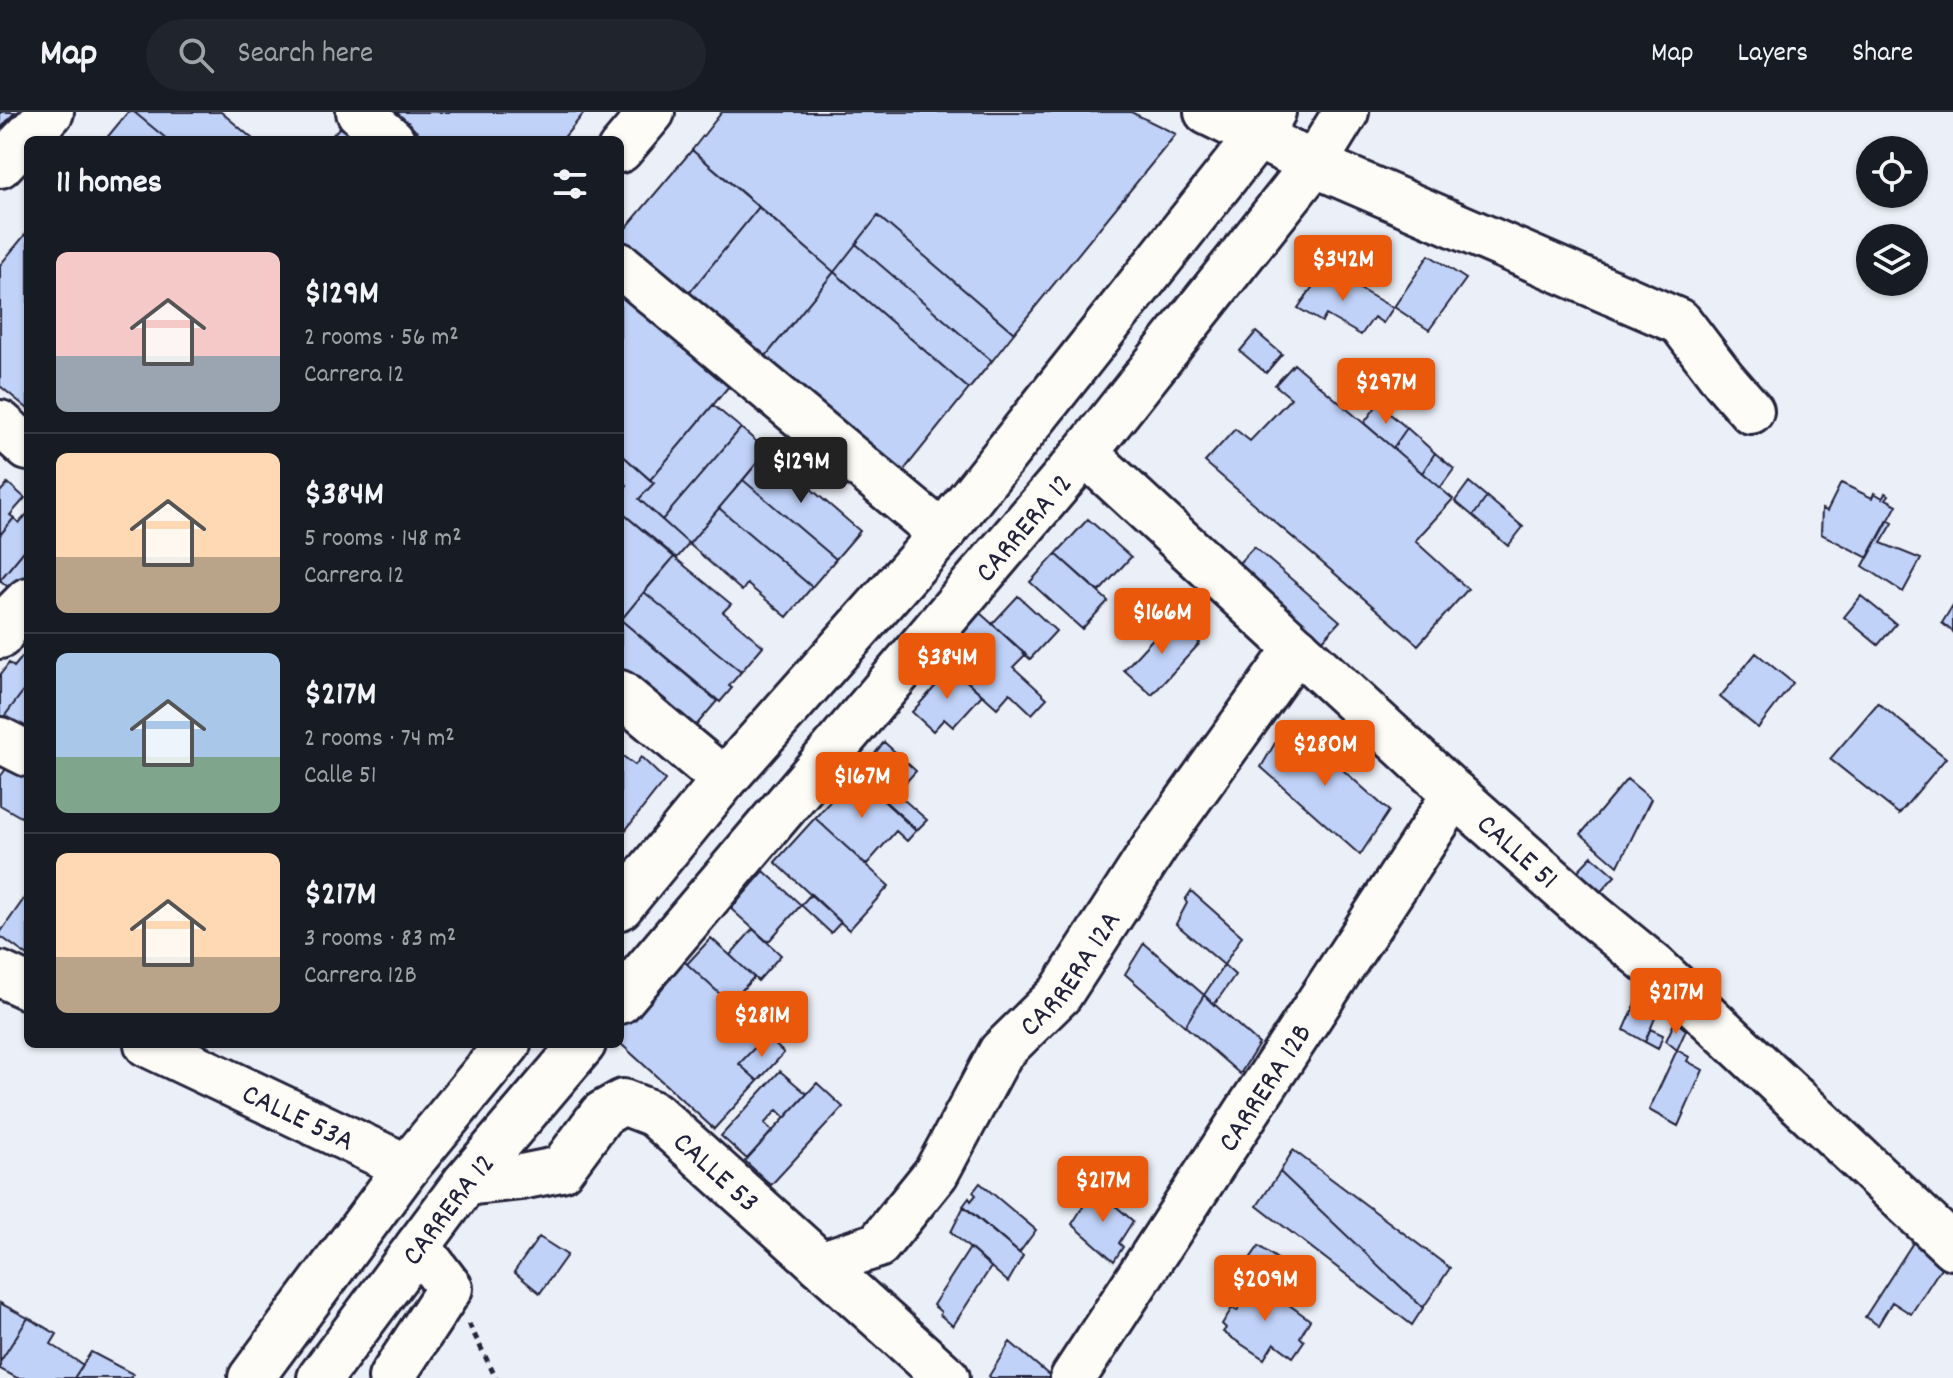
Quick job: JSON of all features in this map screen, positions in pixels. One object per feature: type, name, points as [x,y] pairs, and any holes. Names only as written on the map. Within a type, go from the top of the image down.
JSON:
[{"type":"street","points":[[28,136],[51,112]]},
{"type":"street","points":[[359,112],[387,136]]},
{"type":"street","points":[[624,145],[652,112]]},
{"type":"street","points":[[1207,112],[1265,124],[1314,164],[1680,322],[1751,411]]},
{"type":"street","name":"CARRERA 12","points":[[624,996],[1085,453],[1314,164],[1346,112]]},
{"type":"street","name":"CARRERA 12","points":[[624,902],[724,780],[942,534],[1265,124]]},
{"type":"street","points":[[0,165],[24,140]]},
{"type":"street","points":[[624,268],[942,534]]},
{"type":"street","points":[[0,423],[24,444]]},
{"type":"street","name":"CALLE 51","points":[[1085,453],[1455,794],[1655,967],[1953,1247]]},
{"type":"street","points":[[0,636],[24,604]]},
{"type":"street","name":"CARRERA 12A","points":[[820,1264],[878,1245],[936,1173],[1001,1052],[1060,994],[1156,845],[1297,648]]},
{"type":"street","points":[[624,696],[724,780]]},
{"type":"street","points":[[0,740],[24,752]]},
{"type":"street","name":"CARRERA 12B","points":[[1073,1378],[1455,794]]},
{"type":"street","points":[[0,974],[24,985]]},
{"type":"street","name":"CALLE 53A","points":[[155,1048],[407,1167]]},
{"type":"street","name":"CARRERA 12","points":[[251,1378],[407,1167],[505,1048]]},
{"type":"street","name":"CARRERA 12","points":[[320,1378],[465,1183],[580,1048]]},
{"type":"street","name":"CALLE 53","points":[[465,1183],[561,1169],[602,1114],[623,1102],[654,1114],[947,1378]]},
{"type":"street","points":[[391,1378],[450,1288],[418,1246]]},
{"type":"path","points":[[450,1288],[496,1378]]},
{"type":"building","points":[[0,112],[15,112],[0,129]]},
{"type":"building","points":[[128,112],[134,112],[163,136],[108,136]]},
{"type":"building","points":[[134,112],[221,112],[249,136],[163,136]]},
{"type":"building","points":[[393,112],[585,112],[565,136],[422,136]]},
{"type":"building","points":[[722,112],[1131,112],[1176,134],[1014,333],[878,216],[834,272],[692,150]]},
{"type":"building","points":[[340,127],[350,136],[332,136]]},
{"type":"building","points":[[692,150],[759,207],[686,297],[624,243],[624,230]]},
{"type":"building","points":[[759,207],[834,272],[761,362],[686,297]]},
{"type":"building","points":[[878,216],[1014,333],[992,361],[856,244]]},
{"type":"building","points":[[24,236],[24,406],[0,386],[0,265]]},
{"type":"building","points":[[856,244],[992,361],[969,389],[834,272]]},
{"type":"building","points":[[1429,255],[1466,279],[1429,330],[1394,307]]},
{"type":"building","points":[[1325,269],[1393,308],[1383,323],[1374,317],[1361,335],[1326,315],[1322,322],[1298,308]]},
{"type":"building","points":[[834,272],[969,389],[896,480],[761,362]]},
{"type":"building","points":[[624,296],[729,386],[650,480],[624,457]]},
{"type":"building","points":[[1256,332],[1282,354],[1266,373],[1240,351]]},
{"type":"building","points":[[1294,364],[1453,499],[1415,541],[1468,589],[1418,645],[1205,462],[1235,429],[1250,441],[1291,398],[1275,385]]},
{"type":"building","points":[[1378,404],[1407,428],[1393,448],[1364,423]]},
{"type":"building","points":[[713,405],[741,428],[662,520],[639,499],[654,483],[650,480]]},
{"type":"building","points":[[741,428],[767,451],[689,544],[662,520]]},
{"type":"building","points":[[1407,428],[1435,453],[1422,473],[1393,448]]},
{"type":"building","points":[[767,451],[860,531],[836,559],[743,480]]},
{"type":"building","points":[[1435,453],[1454,469],[1440,488],[1422,473]]},
{"type":"building","points":[[624,457],[654,483],[639,499],[689,544],[677,558],[624,514],[624,489],[627,485],[624,482]]},
{"type":"building","points":[[743,480],[836,559],[812,587],[719,508]]},
{"type":"building","points":[[1469,482],[1487,497],[1473,516],[1455,501]]},
{"type":"building","points":[[8,483],[24,499],[10,515],[14,518],[0,535],[0,492]]},
{"type":"building","points":[[1841,483],[1872,498],[1874,493],[1883,498],[1885,493],[1889,495],[1886,499],[1897,505],[1868,558],[1821,534],[1822,509],[1827,511]]},
{"type":"building","points":[[1487,497],[1523,527],[1508,546],[1473,516]]},
{"type":"building","points":[[719,508],[812,587],[787,617],[747,584],[742,591],[689,544]]},
{"type":"building","points":[[624,514],[674,557],[624,616]]},
{"type":"building","points":[[24,517],[24,551],[0,580],[0,535],[14,518],[19,523]]},
{"type":"building","points":[[1088,519],[1131,557],[1099,592],[1056,554]]},
{"type":"building","points":[[1888,520],[1893,523],[1881,543],[1921,559],[1903,592],[1863,566]]},
{"type":"building","points":[[1254,547],[1340,621],[1311,653],[1225,578]]},
{"type":"building","points":[[24,551],[24,596],[21,599],[0,580]]},
{"type":"building","points":[[1056,554],[1108,601],[1082,629],[1030,582]]},
{"type":"building","points":[[674,557],[731,604],[723,612],[763,646],[741,672],[644,592]]},
{"type":"building","points":[[644,592],[741,672],[729,686],[732,688],[720,702],[624,622],[624,616]]},
{"type":"building","points":[[1018,596],[1056,631],[1030,659],[992,624]]},
{"type":"building","points":[[1861,596],[1896,624],[1878,645],[1844,617]]},
{"type":"building","points":[[1953,605],[1953,632],[1942,623]]},
{"type":"building","points":[[980,613],[1026,654],[1013,667],[1047,698],[1032,714],[1010,693],[997,708],[940,657]]},
{"type":"building","points":[[1172,618],[1200,643],[1152,695],[1124,670]]},
{"type":"building","points":[[624,623],[717,701],[693,729],[624,672]]},
{"type":"building","points":[[1756,653],[1793,683],[1758,728],[1720,697]]},
{"type":"building","points":[[24,655],[24,690],[0,722],[0,675],[9,663],[14,667]]},
{"type":"building","points":[[952,668],[982,695],[953,727],[944,719],[933,731],[912,712]]},
{"type":"building","points":[[24,690],[24,731],[0,722]]},
{"type":"building","points":[[1878,703],[1946,758],[1899,814],[1830,759]]},
{"type":"building","points":[[1288,721],[1389,811],[1360,855],[1261,767]]},
{"type":"building","points":[[884,742],[916,771],[896,793],[927,820],[917,830],[857,776]]},
{"type":"building","points":[[624,757],[635,765],[641,757],[665,780],[624,832]]},
{"type":"building","points":[[9,765],[24,774],[24,814],[21,817],[0,805],[0,777]]},
{"type":"building","points":[[855,774],[916,831],[907,841],[896,831],[866,865],[815,818]]},
{"type":"building","points":[[1627,779],[1651,799],[1618,866],[1581,834]]},
{"type":"building","points":[[815,818],[889,886],[849,930],[775,862]]},
{"type":"building","points":[[1592,856],[1615,876],[1595,898],[1571,878]]},
{"type":"building","points":[[764,871],[801,905],[768,942],[731,909]]},
{"type":"building","points":[[1191,891],[1242,936],[1224,965],[1176,924]]},
{"type":"building","points":[[811,894],[841,922],[831,933],[801,905]]},
{"type":"building","points":[[24,899],[24,953],[0,933]]},
{"type":"building","points":[[753,929],[781,955],[758,981],[730,955]]},
{"type":"building","points":[[711,938],[754,977],[730,1003],[687,964]]},
{"type":"building","points":[[1144,943],[1204,995],[1185,1026],[1125,974]]},
{"type":"building","points":[[675,953],[766,1036],[739,1064],[758,1081],[714,1129],[624,1047],[624,1009]]},
{"type":"building","points":[[1224,965],[1235,975],[1214,1005],[1204,995]]},
{"type":"building","points":[[1204,995],[1259,1044],[1240,1074],[1185,1026]]},
{"type":"building","points":[[1638,998],[1658,1011],[1645,1042],[1624,1030]]},
{"type":"building","points":[[1675,1021],[1686,1030],[1677,1050],[1666,1041]]},
{"type":"building","points":[[1650,1029],[1663,1035],[1658,1049],[1645,1042]]},
{"type":"building","points":[[766,1036],[784,1053],[758,1081],[739,1064]]},
{"type":"building","points":[[1677,1050],[1689,1057],[1687,1061],[1703,1070],[1678,1126],[1649,1110]]},
{"type":"building","points":[[780,1071],[807,1094],[785,1118],[777,1110],[764,1124],[772,1131],[747,1159],[721,1136]]},
{"type":"building","points":[[817,1083],[843,1107],[771,1185],[745,1161]]},
{"type":"building","points":[[1293,1150],[1450,1268],[1423,1308],[1280,1172]]},
{"type":"building","points":[[1280,1172],[1423,1308],[1412,1325],[1257,1206]]},
{"type":"building","points":[[980,1183],[1036,1230],[1019,1253],[963,1206],[976,1195],[973,1192]]},
{"type":"building","points":[[1095,1188],[1133,1221],[1119,1243],[1123,1247],[1114,1261],[1072,1224]]},
{"type":"building","points":[[964,1206],[1023,1256],[1008,1282],[951,1232]]},
{"type":"building","points":[[539,1237],[567,1255],[540,1293],[514,1272]]},
{"type":"building","points":[[1916,1238],[1946,1260],[1911,1314],[1892,1302],[1878,1325],[1865,1317]]},
{"type":"building","points":[[1259,1246],[1280,1261],[1274,1269],[1267,1263],[1258,1277],[1244,1267]]},
{"type":"building","points":[[970,1248],[991,1267],[953,1326],[933,1305]]},
{"type":"building","points":[[1248,1282],[1268,1295],[1270,1291],[1310,1320],[1300,1337],[1304,1341],[1293,1357],[1274,1343],[1264,1359],[1223,1332],[1226,1328],[1222,1324],[1232,1308],[1237,1311],[1243,1301],[1238,1297]]},
{"type":"building","points":[[0,1303],[28,1318],[0,1362]]},
{"type":"building","points":[[28,1318],[57,1334],[51,1344],[83,1365],[74,1378],[17,1378],[0,1369],[0,1362]]},
{"type":"building","points":[[1010,1342],[1049,1378],[991,1378],[989,1376]]},
{"type":"building","points":[[91,1352],[133,1374],[130,1378],[74,1378]]}]
